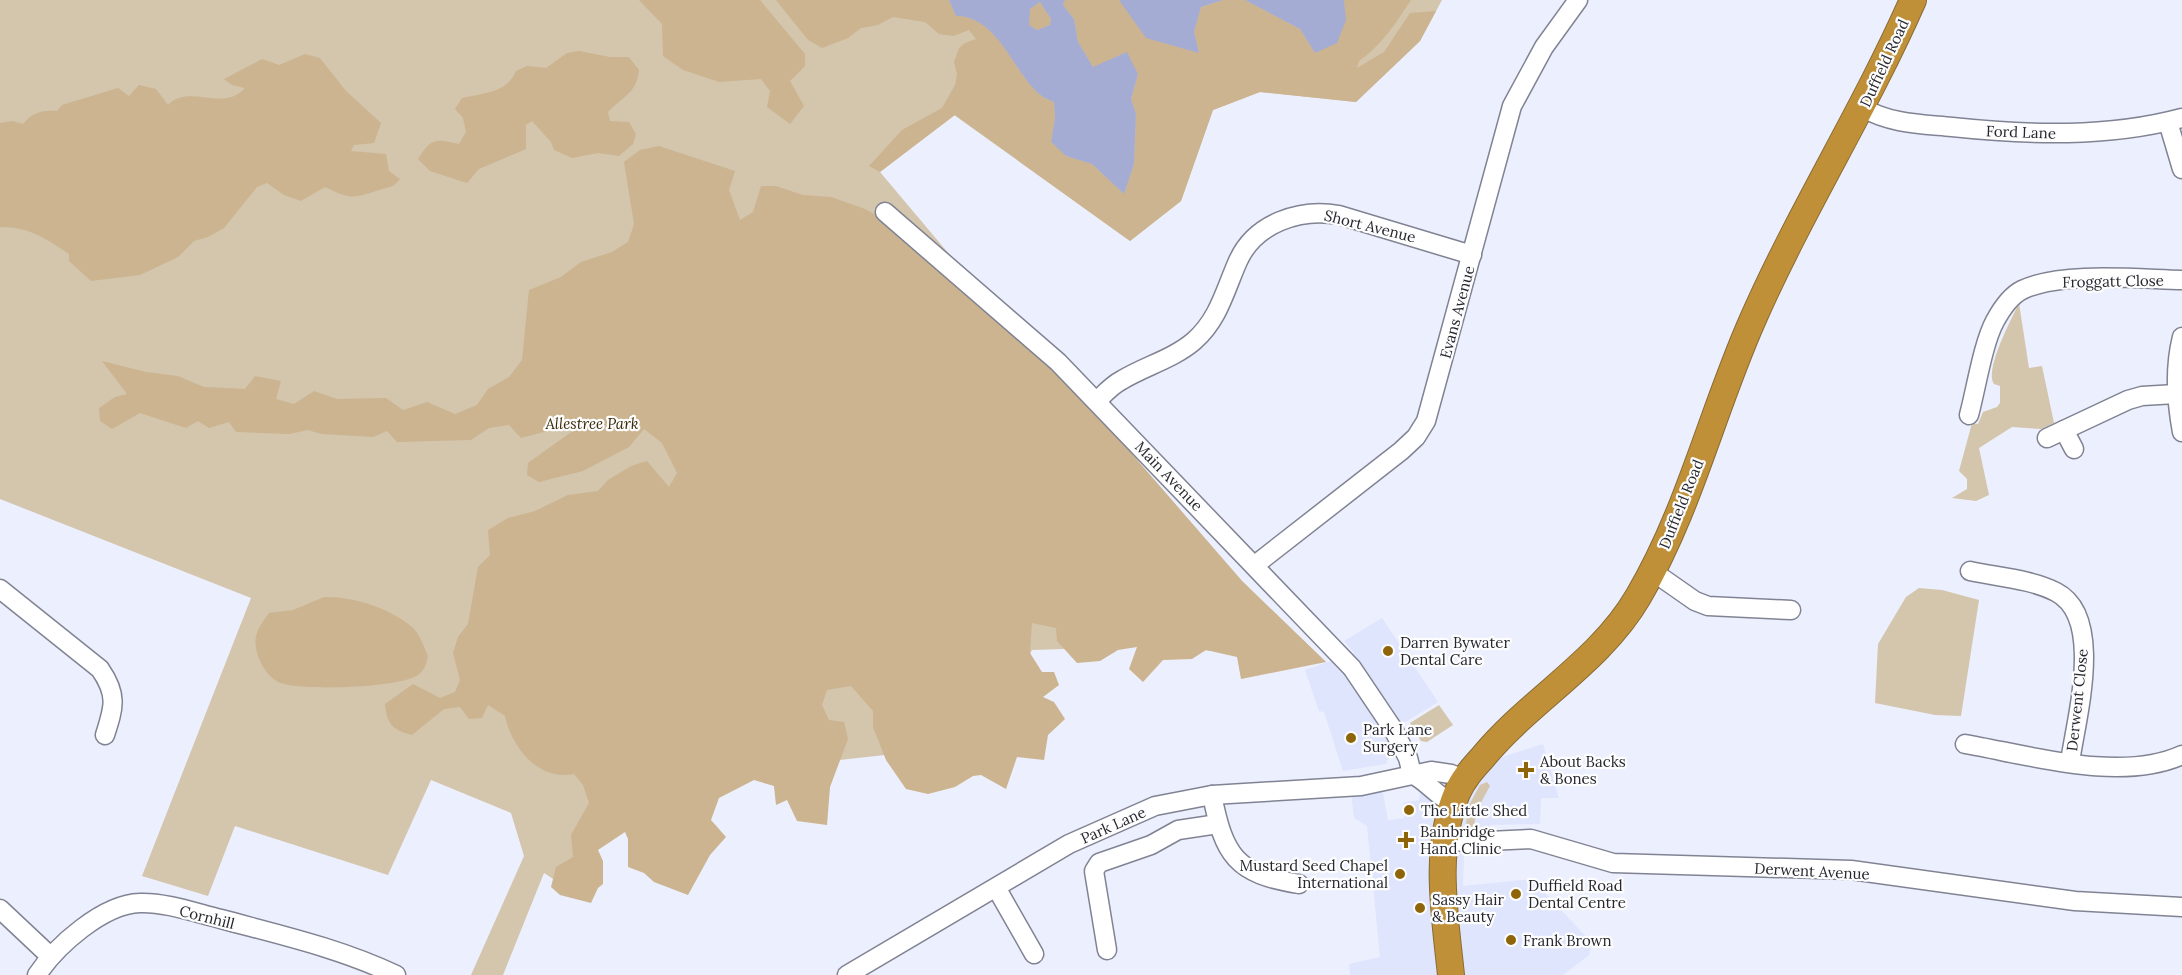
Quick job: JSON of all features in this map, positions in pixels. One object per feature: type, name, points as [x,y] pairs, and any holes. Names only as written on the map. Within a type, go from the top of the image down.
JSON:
[{"type":"highway","name":"Duffield Road","points":[[1451,975],[1443,878],[1444,840],[1453,803],[1464,779],[1500,736],[1609,636],[1636,600],[1681,508],[1730,375],[1760,303],[1817,190],[1863,108],[1913,0]]},
{"type":"street","name":"Evans Avenue","points":[[1255,565],[1377,471],[1421,430],[1430,412],[1512,106],[1544,47],[1578,0]]},
{"type":"street","name":"Ford Lane","points":[[1863,108],[1896,122],[2001,132],[2072,134],[2175,120]]},
{"type":"street","points":[[2175,120],[2182,169]]},
{"type":"street","name":"Main Avenue","points":[[885,212],[1033,339],[1097,401],[1255,565],[1354,671],[1393,729],[1408,758],[1412,774]]},
{"type":"street","name":"Short Avenue","points":[[1097,401],[1120,381],[1180,350],[1201,334],[1221,304],[1241,255],[1263,232],[1283,220],[1316,212],[1339,215],[1472,255]]},
{"type":"street","name":"Froggatt Close","points":[[1978,405],[1994,324],[2006,303],[2020,291],[2038,285],[2074,280],[2182,280]]},
{"type":"street","points":[[2182,337],[2176,369],[2176,394],[2182,432]]},
{"type":"street","points":[[2046,438],[2128,400],[2142,396],[2176,394]]},
{"type":"street","points":[[2064,430],[2074,449]]},
{"type":"street","points":[[1652,571],[1695,601],[1708,606],[1791,610]]},
{"type":"street","name":"Derwent Close","points":[[1970,572],[2057,592],[2076,613],[2081,624],[2085,653],[2070,762]]},
{"type":"street","points":[[0,589],[100,669],[111,685],[114,705],[105,735]]},
{"type":"street","points":[[1965,744],[2070,762],[2121,767],[2155,764],[2182,755]]},
{"type":"street","name":"Park Lane","points":[[847,975],[997,889],[1069,844],[1114,822],[1155,806],[1212,795],[1361,786],[1412,774],[1439,771],[1464,779]]},
{"type":"street","points":[[1412,774],[1423,780],[1439,797],[1453,803]]},
{"type":"street","points":[[1212,795],[1218,824],[1227,848],[1248,868],[1261,875],[1299,884]]},
{"type":"street","points":[[1107,950],[1094,871],[1100,863],[1151,845],[1178,830],[1218,824]]},
{"type":"street","name":"Derwent Avenue","points":[[1444,840],[1467,842],[1531,839],[1613,863],[1851,870],[2075,901],[2182,907]]},
{"type":"street","points":[[997,889],[1034,954]]},
{"type":"street","name":"Cornhill","points":[[37,975],[50,956],[70,937],[96,920],[139,903],[207,916],[330,948],[396,975]]},
{"type":"street","points":[[0,909],[50,956]]},
{"type":"shaded area","points":[[949,0],[1065,0],[1063,5],[1074,19],[1078,42],[1093,67],[1127,52],[1138,74],[1131,99],[1136,114],[1134,164],[1124,194],[1092,164],[1066,156],[1051,142],[1055,118],[1054,102],[1038,93],[1029,83],[993,34],[970,18],[956,16]],"holes":[[[1040,2],[1051,19],[1050,25],[1037,30],[1029,25],[1030,9]]]},
{"type":"shaded area","points":[[1119,0],[1223,0],[1201,7],[1194,32],[1199,53],[1146,38]]},
{"type":"shaded area","points":[[1245,0],[1344,0],[1346,20],[1337,43],[1315,53],[1300,29]]},
{"type":"shaded area","points":[[1382,618],[1438,702],[1386,734],[1392,750],[1386,764],[1343,771],[1324,712],[1319,711],[1305,670],[1354,653],[1344,641]]},
{"type":"shaded area","points":[[1543,744],[1559,798],[1541,798],[1540,824],[1491,825],[1464,854],[1463,886],[1532,879],[1592,943],[1589,955],[1563,975],[1350,975],[1349,964],[1380,957],[1367,826],[1354,818],[1351,792],[1382,788],[1388,820],[1404,818],[1403,803],[1419,800],[1420,783]]},
{"type":"green space","name":"Allestree Park","points":[[0,0],[1442,0],[1420,41],[1356,102],[1260,92],[1213,110],[1181,201],[1130,241],[954,115],[880,172],[949,254],[1085,400],[1242,581],[1326,662],[1162,646],[1032,650],[993,730],[903,753],[776,767],[604,826],[576,894],[544,873],[503,975],[471,975],[524,856],[511,813],[431,780],[388,875],[235,826],[208,896],[142,876],[251,598],[0,499]]},
{"type":"green space","points":[[639,0],[760,0],[805,54],[805,66],[790,81],[804,106],[790,124],[767,107],[770,91],[761,79],[719,82],[683,70],[663,56],[662,24]]},
{"type":"green space","points":[[776,0],[949,0],[956,16],[971,18],[994,34],[1029,83],[1040,94],[1054,102],[1055,118],[1051,142],[1066,156],[1092,164],[1124,194],[1134,164],[1136,114],[1131,99],[1138,74],[1093,67],[1078,42],[1074,19],[1063,5],[1065,0],[1119,0],[1199,53],[1194,32],[1201,7],[1223,0],[1245,0],[1300,29],[1315,53],[1335,36],[1342,26],[1345,11],[1344,0],[1411,0],[1394,26],[1359,61],[1357,68],[1384,52],[1410,13],[1436,11],[1420,41],[1356,102],[1260,92],[1213,110],[1181,201],[1130,241],[955,115],[880,172],[869,166],[902,130],[942,108],[955,85],[957,74],[954,62],[959,48],[976,39],[969,30],[953,36],[939,34],[925,22],[893,17],[878,25],[861,28],[848,38],[822,48],[808,40]]},
{"type":"green space","points":[[1040,2],[1051,19],[1050,25],[1037,30],[1028,25],[1030,9]]},
{"type":"green space","points":[[579,51],[610,57],[629,57],[639,70],[638,78],[632,89],[608,112],[610,121],[629,122],[636,134],[633,144],[619,156],[598,153],[572,158],[554,150],[551,142],[532,121],[526,125],[526,149],[479,169],[467,183],[430,171],[418,159],[435,141],[459,144],[466,132],[463,118],[455,109],[462,98],[494,91],[507,84],[516,71],[527,66],[546,68],[567,53]]},
{"type":"green space","points":[[305,54],[320,58],[346,91],[381,123],[374,143],[354,145],[351,151],[386,154],[389,171],[400,179],[393,186],[352,196],[325,187],[301,201],[284,195],[267,183],[257,187],[224,228],[208,237],[194,241],[178,257],[140,275],[91,281],[69,261],[69,254],[53,243],[28,231],[0,227],[0,123],[12,121],[23,124],[38,113],[57,111],[62,105],[118,88],[129,96],[139,85],[156,89],[168,105],[176,99],[186,97],[227,98],[245,88],[232,85],[224,79],[262,59],[279,65]]},
{"type":"green space","points":[[659,146],[735,171],[729,190],[740,220],[753,212],[761,186],[776,186],[803,195],[831,197],[865,209],[949,254],[1085,400],[1242,581],[1326,662],[1241,679],[1237,657],[1206,650],[1192,659],[1163,660],[1143,682],[1129,669],[1137,647],[1118,650],[1100,661],[1077,663],[1057,641],[1056,628],[1032,623],[1030,653],[1042,672],[1054,672],[1059,685],[1043,697],[1054,702],[1065,719],[1048,735],[1044,760],[1017,757],[1006,789],[981,775],[973,776],[955,787],[928,794],[906,789],[886,760],[873,727],[873,711],[851,686],[827,690],[822,705],[829,720],[844,722],[848,739],[830,787],[827,825],[797,821],[787,800],[776,805],[774,786],[754,780],[719,798],[711,820],[726,837],[710,855],[688,895],[654,882],[644,873],[628,867],[628,839],[625,832],[598,850],[603,861],[603,884],[598,888],[591,903],[560,895],[551,887],[556,867],[573,857],[571,835],[589,803],[583,785],[574,774],[561,775],[549,772],[529,760],[514,740],[505,716],[488,705],[482,718],[469,719],[460,707],[444,709],[412,735],[392,725],[387,717],[385,704],[413,684],[440,698],[455,692],[460,680],[453,653],[458,637],[468,624],[478,567],[490,555],[488,530],[508,518],[535,511],[568,495],[598,491],[608,480],[631,466],[647,461],[669,487],[677,473],[662,443],[644,429],[629,447],[583,471],[539,482],[527,475],[528,463],[581,425],[574,424],[521,438],[509,425],[489,428],[471,440],[397,442],[387,431],[373,437],[321,434],[308,430],[289,434],[236,432],[229,422],[209,428],[198,421],[186,428],[140,413],[112,429],[100,421],[99,408],[115,397],[127,394],[102,361],[146,372],[178,376],[204,387],[245,389],[255,376],[281,381],[276,399],[294,404],[314,391],[337,399],[386,398],[403,410],[427,402],[455,414],[477,405],[488,389],[509,377],[522,360],[529,290],[561,277],[581,262],[612,252],[628,242],[634,224],[624,162],[640,150]]},
{"type":"green space","points":[[2019,303],[2029,368],[2042,366],[2054,423],[2041,429],[2012,427],[1979,448],[1989,495],[1976,501],[1952,498],[1967,489],[1967,479],[1959,471],[1972,423],[1978,424],[1983,412],[1997,407],[2000,403],[2000,386],[1994,384],[1993,368],[2000,344]]},
{"type":"green space","points":[[1919,588],[1942,590],[1979,600],[1961,716],[1935,715],[1875,703],[1878,644],[1906,597]]},
{"type":"green space","points":[[324,597],[370,604],[403,620],[417,633],[428,656],[422,671],[418,675],[391,683],[350,687],[309,687],[275,680],[264,668],[257,654],[258,630],[269,613],[293,610]]},
{"type":"green space","points":[[1439,705],[1453,725],[1427,742],[1421,741],[1410,723]]},
{"type":"green space","points":[[1487,782],[1490,786],[1478,808],[1473,828],[1466,824],[1468,807],[1480,785]]},
{"type":"place","name":"Darren Bywater Dental Care","points":[[1388,651]]},
{"type":"place","name":"Park Lane Surgery","points":[[1351,738]]},
{"type":"place","name":"About Backs & Bones","points":[[1526,770]]},
{"type":"place","name":"The Little Shed","points":[[1409,810]]},
{"type":"place","name":"Bainbridge Hand Clinic","points":[[1406,840]]},
{"type":"place","name":"Mustard Seed Chapel International","points":[[1400,874]]},
{"type":"place","name":"Duffield Road Dental Centre","points":[[1516,894]]},
{"type":"place","name":"Sassy Hair & Beauty","points":[[1420,908]]},
{"type":"place","name":"Frank Brown","points":[[1511,940]]}]
